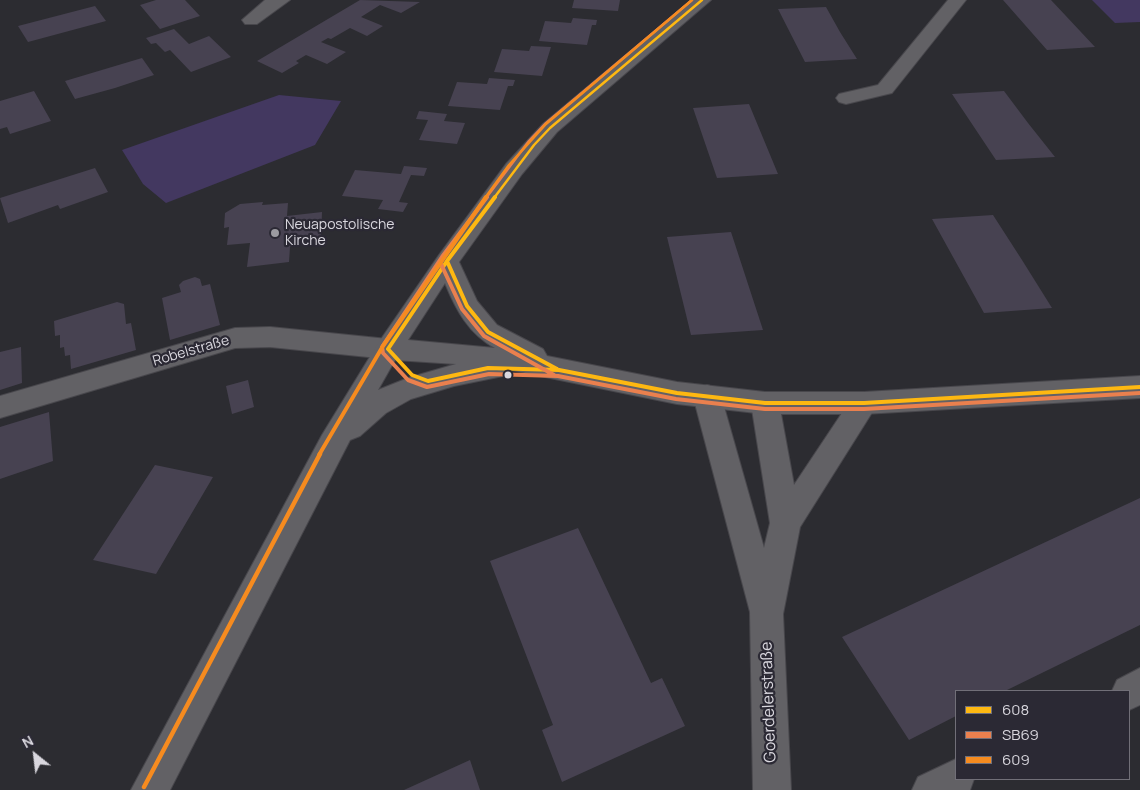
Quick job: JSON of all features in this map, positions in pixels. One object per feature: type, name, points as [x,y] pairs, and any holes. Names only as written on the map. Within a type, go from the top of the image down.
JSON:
[{"type":"street","points":[[251,20],[272,3],[281,0]]},
{"type":"street","points":[[150,790],[332,444],[388,349],[447,262],[514,169],[550,128],[702,0]]},
{"type":"street","points":[[846,98],[885,89],[957,0]]},
{"type":"street","points":[[447,262],[467,306],[488,332],[559,370]]},
{"type":"street","name":"Robelstraße","points":[[0,407],[235,338],[270,337],[388,349],[475,355],[519,361],[559,370]]},
{"type":"street","points":[[388,349],[396,360],[412,375],[428,381]]},
{"type":"street","points":[[332,444],[378,404],[428,381],[488,368],[559,370],[677,393],[765,403],[864,402],[1008,396],[1140,387]]},
{"type":"street","name":"Goerdelerstraße","points":[[707,396],[766,614],[772,790]]},
{"type":"street","name":"Goerdelerstraße","points":[[785,523],[864,402]]},
{"type":"street","name":"Goerdelerstraße","points":[[765,403],[785,523],[766,614]]},
{"type":"street","points":[[931,790],[955,778]]},
{"type":"shaded area","points":[[1092,0],[1140,0],[1140,22],[1115,23]]},
{"type":"shaded area","points":[[279,95],[341,101],[315,145],[166,203],[143,184],[122,150]]},
{"type":"building","points":[[156,0],[185,0],[200,16],[160,29],[140,5]]},
{"type":"building","points":[[360,0],[420,2],[401,13],[380,5],[361,17],[383,26],[367,36],[350,28],[331,39],[328,38],[321,42],[346,52],[327,64],[306,55],[296,61],[299,63],[282,73],[257,61]]},
{"type":"building","points":[[574,0],[620,0],[618,11],[572,8]]},
{"type":"building","points":[[1003,0],[1051,0],[1095,47],[1047,50]]},
{"type":"building","points":[[95,6],[106,21],[28,42],[18,26]]},
{"type":"building","points":[[826,7],[857,59],[805,62],[778,9]]},
{"type":"building","points":[[573,18],[597,20],[596,25],[592,25],[587,45],[539,41],[545,21],[571,23]]},
{"type":"building","points":[[174,29],[189,44],[209,36],[231,57],[191,72],[170,50],[165,52],[156,43],[151,44],[146,38]]},
{"type":"building","points":[[531,46],[551,47],[542,76],[494,72],[502,49],[529,51]]},
{"type":"building","points":[[142,58],[154,75],[115,88],[75,99],[65,81]]},
{"type":"building","points":[[489,78],[515,80],[513,86],[508,86],[500,110],[448,106],[457,82],[487,84]]},
{"type":"building","points":[[34,91],[51,121],[10,134],[7,127],[0,129],[0,101]]},
{"type":"building","points":[[1004,91],[1055,157],[996,160],[952,94]]},
{"type":"building","points":[[749,104],[778,174],[717,178],[693,108]]},
{"type":"building","points":[[419,111],[447,114],[444,121],[465,123],[457,144],[419,140],[428,120],[416,119]]},
{"type":"building","points":[[404,166],[427,168],[424,176],[411,175],[399,202],[408,203],[403,212],[378,209],[383,200],[342,196],[355,170],[401,174]]},
{"type":"building","points":[[95,168],[108,192],[60,209],[58,205],[8,223],[0,198]]},
{"type":"building","name":"Neuapostolische Kirche","points":[[263,202],[262,205],[288,203],[287,216],[322,212],[321,238],[299,240],[290,247],[289,262],[247,267],[250,243],[227,245],[229,227],[224,228],[225,213],[240,204]]},
{"type":"building","points":[[993,215],[1052,308],[984,313],[932,219]]},
{"type":"building","points":[[731,232],[763,330],[691,335],[667,237]]},
{"type":"building","points":[[195,277],[200,279],[202,286],[210,284],[220,325],[170,340],[162,298],[181,292],[179,285],[183,281]]},
{"type":"building","points":[[117,302],[124,304],[126,324],[131,323],[136,350],[71,369],[70,355],[65,356],[64,347],[60,348],[60,335],[55,336],[54,321]]},
{"type":"building","points":[[21,347],[22,383],[0,390],[0,352]]},
{"type":"building","points":[[248,380],[254,407],[232,414],[226,386]]},
{"type":"building","points":[[49,412],[53,461],[0,479],[0,427]]},
{"type":"building","points":[[155,465],[213,477],[156,574],[93,560]]},
{"type":"building","points":[[1140,498],[1140,625],[1007,690],[955,690],[955,717],[909,740],[842,637]]},
{"type":"building","points":[[578,528],[651,683],[662,678],[685,726],[562,782],[542,730],[553,725],[490,561]]},
{"type":"building","points":[[470,760],[480,790],[404,790]]},
{"type":"transit line","name":"SB69","points":[[692,0],[545,124],[529,141],[442,257],[382,347],[383,353],[408,380],[427,387],[489,374],[558,376],[676,399],[765,409],[864,409],[1140,393]]},
{"type":"transit line","name":"609","points":[[144,787],[327,441],[383,346],[442,258],[509,165],[546,124],[692,0]]},
{"type":"transit line","name":"608","points":[[702,0],[550,128],[534,145],[447,261],[388,349],[412,375],[428,381],[488,368],[559,370],[677,393],[765,403],[864,403],[1140,387]]},
{"type":"transit line","name":"608","points":[[447,261],[467,306],[488,332],[557,369]]},
{"type":"transit line","name":"SB69","points":[[441,264],[462,309],[484,336],[554,375]]},
{"type":"place","name":"Neuapostolische Kirche","points":[[275,233]]}]
